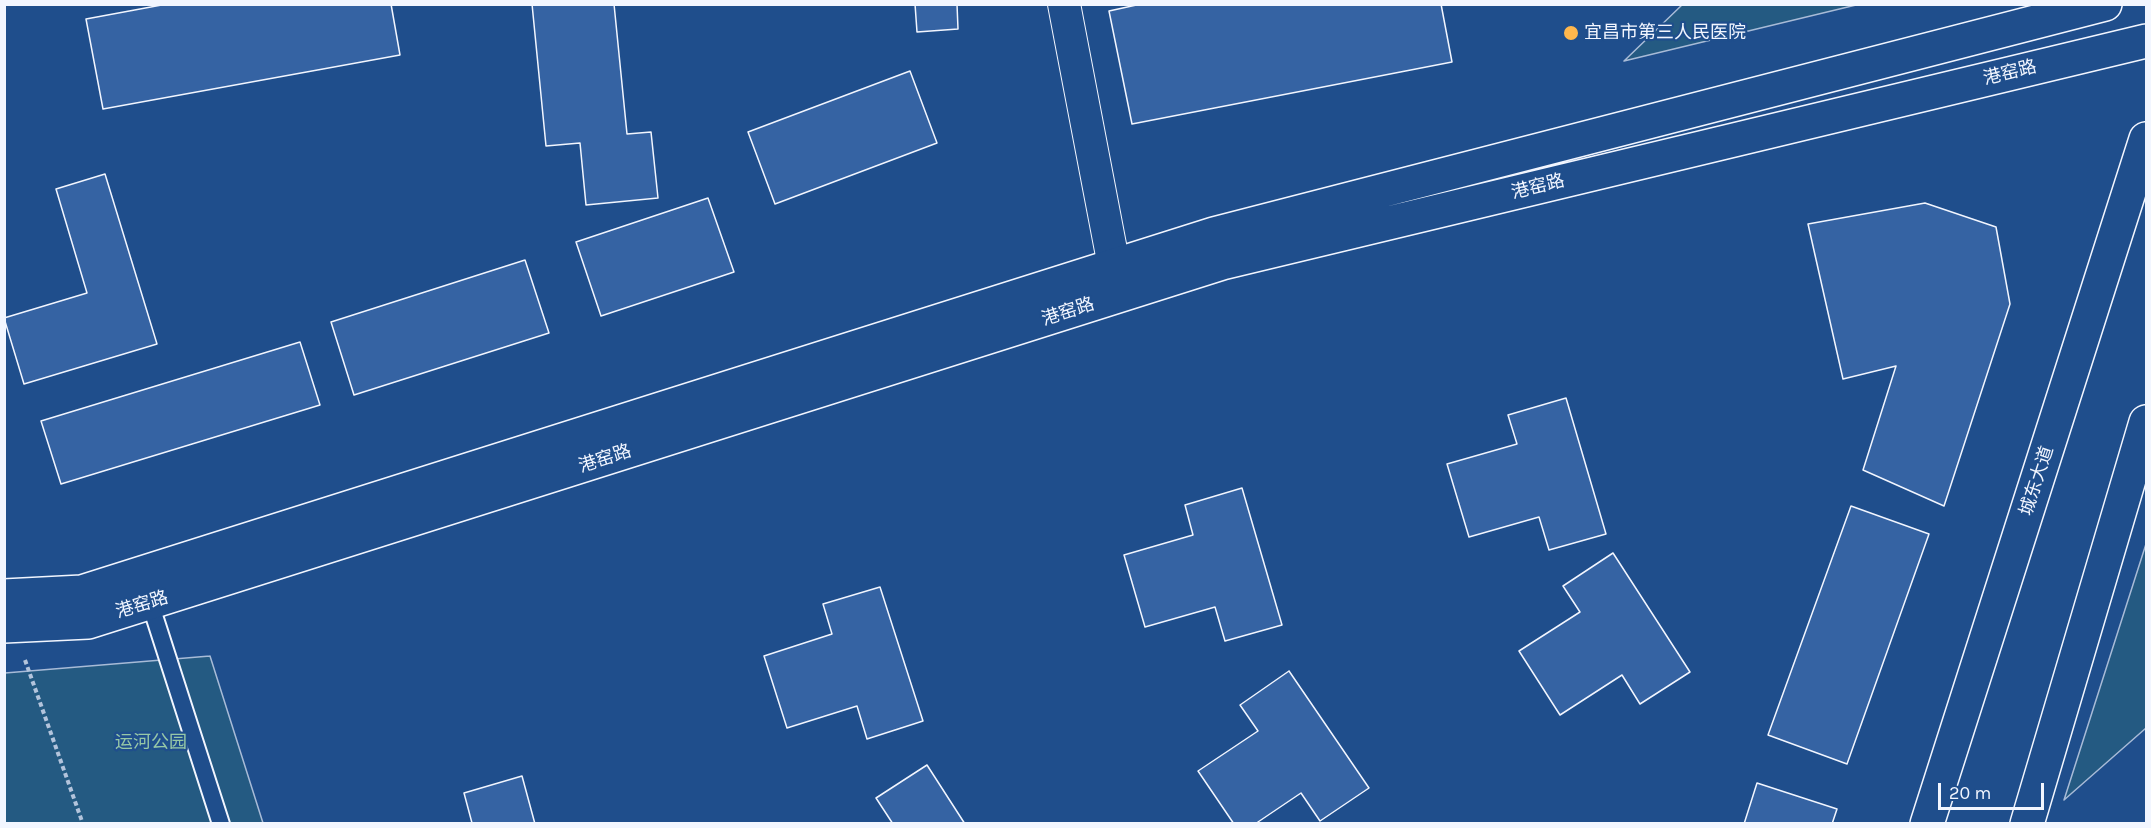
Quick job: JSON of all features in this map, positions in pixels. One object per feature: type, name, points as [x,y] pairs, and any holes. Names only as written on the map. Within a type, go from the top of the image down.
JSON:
[{"type":"main road","name":"港窑路","points":[[7,616],[1214,234],[2104,4]]},
{"type":"main road","name":"港窑路","points":[[7,616],[88,622],[1222,263],[2146,41]]},
{"type":"main road","name":"城东大道","points":[[1927,824],[2146,139]]},
{"type":"main road","points":[[2027,824],[2146,422]]},
{"type":"street","points":[[1064,4],[1114,266]]},
{"type":"lane","points":[[150,603],[221,824]]},
{"type":"path","points":[[7,616],[83,824]]},
{"type":"green space","points":[[1683,4],[1856,4],[1856,5],[1624,61]]},
{"type":"green space","points":[[2146,544],[2146,728],[2064,800]]},
{"type":"green space","name":"运河公园","points":[[210,656],[263,823],[5,824],[5,673]]},
{"type":"building","points":[[167,4],[391,4],[400,55],[103,109],[86,19]]},
{"type":"building","points":[[532,4],[614,4],[627,134],[651,132],[658,198],[586,205],[580,143],[546,146]]},
{"type":"building","points":[[915,4],[957,4],[958,29],[917,32]]},
{"type":"building","points":[[1141,4],[1441,4],[1452,62],[1132,124],[1109,11]]},
{"type":"building","points":[[910,71],[937,143],[775,204],[748,132]]},
{"type":"building","points":[[105,174],[157,344],[24,384],[4,318],[87,293],[56,189]]},
{"type":"building","points":[[708,198],[734,272],[601,316],[576,242]]},
{"type":"building","points":[[1925,203],[1996,227],[2010,304],[1944,506],[1863,470],[1896,366],[1843,379],[1808,224]]},
{"type":"building","points":[[525,260],[549,333],[354,395],[331,322]]},
{"type":"building","points":[[300,342],[320,405],[61,484],[41,421]]},
{"type":"building","points":[[1566,398],[1606,534],[1549,550],[1539,517],[1469,537],[1447,464],[1517,444],[1508,415]]},
{"type":"building","points":[[1242,488],[1282,625],[1225,641],[1215,607],[1145,627],[1124,555],[1193,535],[1185,505]]},
{"type":"building","points":[[1851,506],[1929,534],[1847,764],[1768,735]]},
{"type":"building","points":[[1613,553],[1690,672],[1640,704],[1622,675],[1560,715],[1519,651],[1580,612],[1563,586]]},
{"type":"building","points":[[880,587],[923,721],[867,739],[857,706],[787,728],[764,656],[832,634],[823,604]]},
{"type":"building","points":[[1289,671],[1369,788],[1320,821],[1301,793],[1255,824],[1234,824],[1198,771],[1258,731],[1240,705]]},
{"type":"building","points":[[927,765],[965,824],[893,824],[876,798]]},
{"type":"building","points":[[522,776],[535,824],[469,824],[472,823],[464,793]]},
{"type":"building","points":[[1757,783],[1837,809],[1832,824],[1744,824]]},
{"type":"place","name":"宜昌市第三人民医院","points":[[1571,33]]}]
